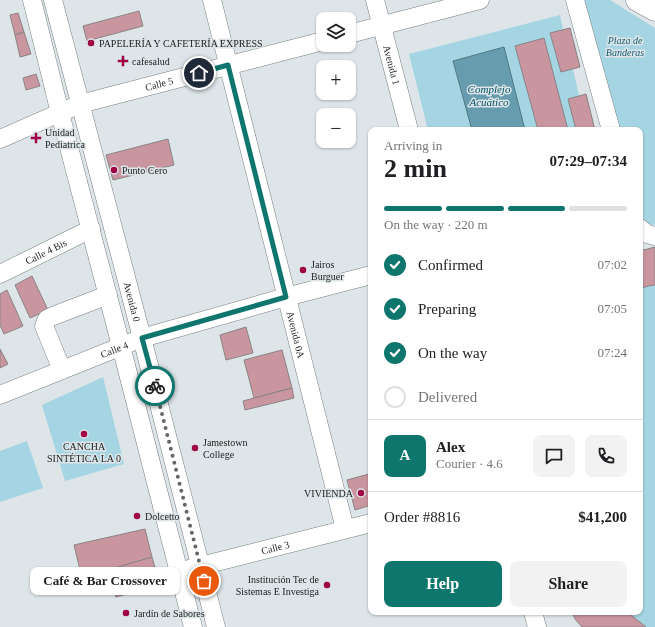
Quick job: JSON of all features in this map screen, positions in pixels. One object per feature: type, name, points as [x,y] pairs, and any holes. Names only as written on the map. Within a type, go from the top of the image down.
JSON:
[{"type":"main road","points":[[637,0],[655,10]]},
{"type":"street","points":[[32,0],[193,627]]},
{"type":"street","name":"Avenida 0","points":[[53,0],[216,627]]},
{"type":"street","name":"Avenida 0A","points":[[212,0],[345,530]]},
{"type":"street","name":"Avenida 1","points":[[375,0],[407,127]]},
{"type":"street","points":[[356,32],[480,0]]},
{"type":"street","points":[[575,0],[610,127]]},
{"type":"street","name":"Calle 5","points":[[0,140],[80,104],[316,43]]},
{"type":"street","name":"Calle 4 Bis","points":[[0,274],[91,229]]},
{"type":"street","points":[[643,231],[647,234],[655,236]]},
{"type":"street","name":"Calle 4","points":[[0,395],[142,338],[286,297],[368,276]]},
{"type":"street","points":[[62,370],[44,326],[48,319],[108,295]]},
{"type":"street","name":"Calle 3","points":[[179,572],[368,524]]},
{"type":"street","points":[[534,615],[537,627]]},
{"type":"green space","name":"Plaza de Banderas","points":[[583,0],[610,0],[655,28],[655,225],[645,224],[643,217],[643,127],[617,127]]},
{"type":"green space","points":[[560,15],[563,29],[570,28],[580,67],[573,69],[579,96],[586,94],[594,127],[427,127],[409,54]]},
{"type":"green space","points":[[655,247],[655,627],[582,627],[573,615],[643,615],[643,250]]},
{"type":"green space","name":"CANCHA SINTÉTICA LA 0","points":[[103,377],[124,464],[65,481],[42,405]]},
{"type":"green space","points":[[27,441],[43,488],[0,502],[0,451]]},
{"type":"water","name":"Complejo Acuático","points":[[504,47],[524,127],[471,127],[453,61]]},
{"type":"building","points":[[139,11],[143,26],[87,41],[83,26]]},
{"type":"building","points":[[18,13],[24,32],[15,35],[10,15]]},
{"type":"building","points":[[570,28],[580,67],[561,72],[550,33]]},
{"type":"building","points":[[24,32],[31,54],[20,57],[15,35]]},
{"type":"building","points":[[544,38],[567,127],[537,127],[515,46]]},
{"type":"building","points":[[36,74],[40,86],[26,90],[23,78]]},
{"type":"building","points":[[586,94],[594,127],[575,127],[568,99]]},
{"type":"building","points":[[168,139],[174,165],[113,180],[106,155]]},
{"type":"building","points":[[655,247],[655,285],[643,288],[643,250]]},
{"type":"building","points":[[32,276],[48,310],[30,318],[15,285]]},
{"type":"building","points":[[7,290],[23,326],[4,334],[0,325],[0,294]]},
{"type":"building","points":[[246,327],[253,353],[226,360],[220,335]]},
{"type":"building","points":[[0,349],[8,364],[0,368]]},
{"type":"building","points":[[282,350],[292,388],[254,398],[244,360]]},
{"type":"building","points":[[292,388],[294,398],[245,410],[243,401]]},
{"type":"building","name":"VIVIENDA","points":[[368,474],[368,506],[355,510],[347,480]]},
{"type":"building","points":[[145,529],[152,557],[82,578],[74,545]]},
{"type":"building","points":[[152,557],[160,585],[116,597],[108,570]]},
{"type":"building","points":[[573,615],[631,615],[646,627],[582,627]]},
{"type":"way so far","points":[[155,386],[204,581]]},
{"type":"place","name":"PAPELERÍA Y CAFETERÍA EXPRESS","points":[[91,43]]},
{"type":"place","name":"cafesalud","points":[[123,61]]},
{"type":"place","name":"Unidad Pediatrica","points":[[36,138]]},
{"type":"place","name":"Punto Cero","points":[[114,170]]},
{"type":"place","name":"Jairos Burguer","points":[[303,270]]},
{"type":"place","name":"CANCHA SINTÉTICA LA 0","points":[[84,434]]},
{"type":"place","name":"Jamestown College","points":[[195,448]]},
{"type":"place","name":"VIVIENDA","points":[[361,493]]},
{"type":"place","name":"Dolcetto","points":[[137,516]]},
{"type":"place","name":"Café & Bar Crossover","points":[[204,581]]},
{"type":"place","name":"Institución Tec de Sistemas E Investiga","points":[[327,585]]},
{"type":"place","name":"Jardín de Sabores","points":[[126,613]]},
{"type":"route","points":[[155,386],[142,338],[286,297],[228,65],[199,73]]}]
